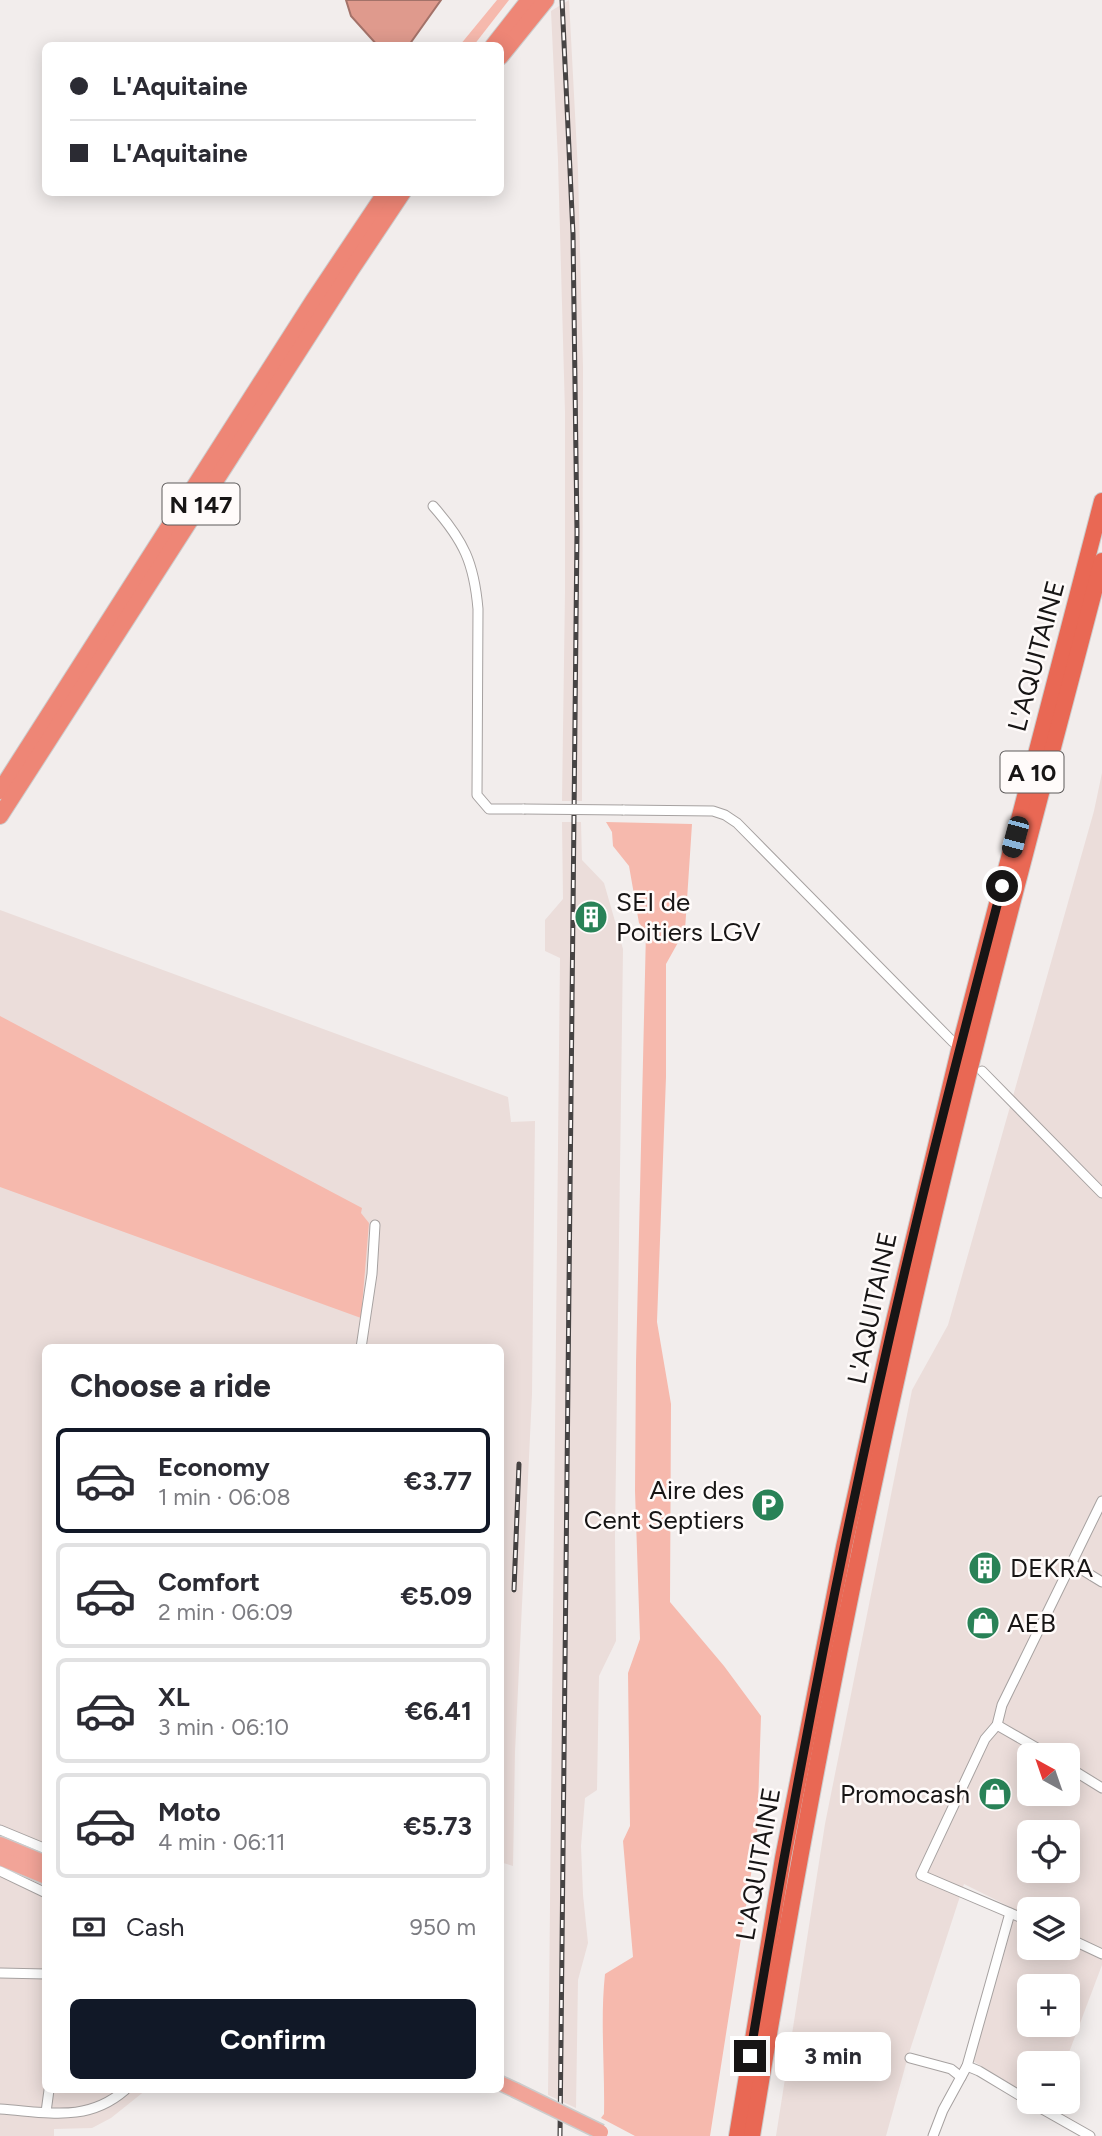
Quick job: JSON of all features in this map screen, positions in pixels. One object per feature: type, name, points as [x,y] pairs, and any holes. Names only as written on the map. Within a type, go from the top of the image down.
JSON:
[{"type":"highway","points":[[509,25],[522,0]]},
{"type":"highway","points":[[496,42],[529,0]]},
{"type":"highway","points":[[504,52],[546,0]]},
{"type":"highway","name":"N 147","points":[[0,791],[313,301],[383,196]]},
{"type":"highway","name":"N 147","points":[[0,816],[400,196]]},
{"type":"highway","name":"L'AQUITAINE","points":[[737,2136],[783,1858],[822,1654],[915,1225],[1102,501]]},
{"type":"highway","name":"L'AQUITAINE","points":[[752,2136],[822,1735],[904,1342],[987,1002],[1102,561]]},
{"type":"main road","points":[[0,1844],[42,1861]]},
{"type":"main road","points":[[0,1858],[42,1875]]},
{"type":"main road","points":[[504,2085],[605,2134]]},
{"type":"street","points":[[433,506],[462,542],[476,584],[477,794],[489,809],[713,811],[725,815],[737,823],[953,1042]]},
{"type":"street","points":[[982,1071],[1102,1193]]},
{"type":"street","points":[[362,1344],[372,1275],[375,1225]]},
{"type":"street","points":[[1017,1916],[920,1875],[985,1739],[997,1725],[1002,1705],[1102,1501]]},
{"type":"street","points":[[1071,1563],[1102,1582]]},
{"type":"street","points":[[997,1725],[1028,1743]]},
{"type":"street","points":[[1080,1774],[1102,1788]]},
{"type":"street","points":[[0,1830],[42,1847]]},
{"type":"street","points":[[0,1871],[42,1891]]},
{"type":"street","points":[[933,2136],[943,2110],[967,2066],[1010,1913]]},
{"type":"street","points":[[1080,1944],[1102,1954]]},
{"type":"street","points":[[0,1973],[42,1974]]},
{"type":"street","points":[[910,2058],[951,2069],[961,2077]]},
{"type":"street","points":[[967,2066],[1017,2093]]},
{"type":"street","points":[[46,2112],[49,2093]]},
{"type":"street","points":[[0,2109],[70,2113],[94,2110],[120,2093]]},
{"type":"street","points":[[1052,2114],[1090,2136]]},
{"type":"shaded area","points":[[346,0],[441,0],[411,42],[374,42],[351,16]]},
{"type":"shaded area","points":[[497,0],[509,0],[476,42],[462,42]]},
{"type":"shaded area","points":[[569,0],[578,171],[583,367],[582,801],[562,801],[565,412],[551,11]]},
{"type":"shaded area","points":[[1102,773],[1102,1965],[1080,2023],[1080,1974],[1017,1974],[1017,2037],[1075,2037],[1070,2051],[1017,2051],[1017,2088],[973,2061],[1016,1910],[964,1884],[909,2053],[886,2136],[776,2136],[825,1824],[912,1390],[948,1325],[1094,811]]},
{"type":"shaded area","points":[[562,822],[581,822],[582,860],[604,883],[623,949],[616,1641],[599,1676],[597,1790],[585,1798],[581,1846],[588,1943],[578,1980],[576,2108],[548,2095],[560,958],[545,951],[545,920],[563,899]]},
{"type":"shaded area","points":[[606,822],[692,824],[685,930],[666,964],[666,1077],[657,1322],[671,1404],[670,1602],[724,1666],[761,1716],[757,1836],[710,2136],[635,2136],[601,2118],[604,2114],[605,1974],[633,1957],[623,1841],[630,1826],[628,1673],[640,1639],[635,1491],[636,1363],[646,931],[639,923],[629,866],[613,846],[612,832]]},
{"type":"shaded area","points":[[0,910],[508,1097],[511,1122],[535,1121],[532,1394],[515,1752],[513,1866],[504,1863],[504,1344],[42,1344],[42,2093],[142,2093],[111,2118],[92,2128],[54,2129],[54,2136],[0,2136]]},
{"type":"shaded area","points":[[0,1016],[362,1208],[361,1213],[369,1223],[361,1318],[0,1187]]},
{"type":"railway","points":[[560,2136],[577,532],[573,234],[562,0]]},
{"type":"railway","points":[[514,1590],[519,1464]]},
{"type":"place","name":"SEI de Poitiers LGV","points":[[591,917]]},
{"type":"place","name":"Aire des Cent Septiers","points":[[768,1505]]},
{"type":"place","name":"DEKRA","points":[[985,1568]]},
{"type":"place","name":"AEB","points":[[983,1623]]},
{"type":"place","name":"Promocash","points":[[995,1794]]},
{"type":"route","points":[[750,2056],[783,1858],[856,1491],[915,1225],[1002,886]]}]
